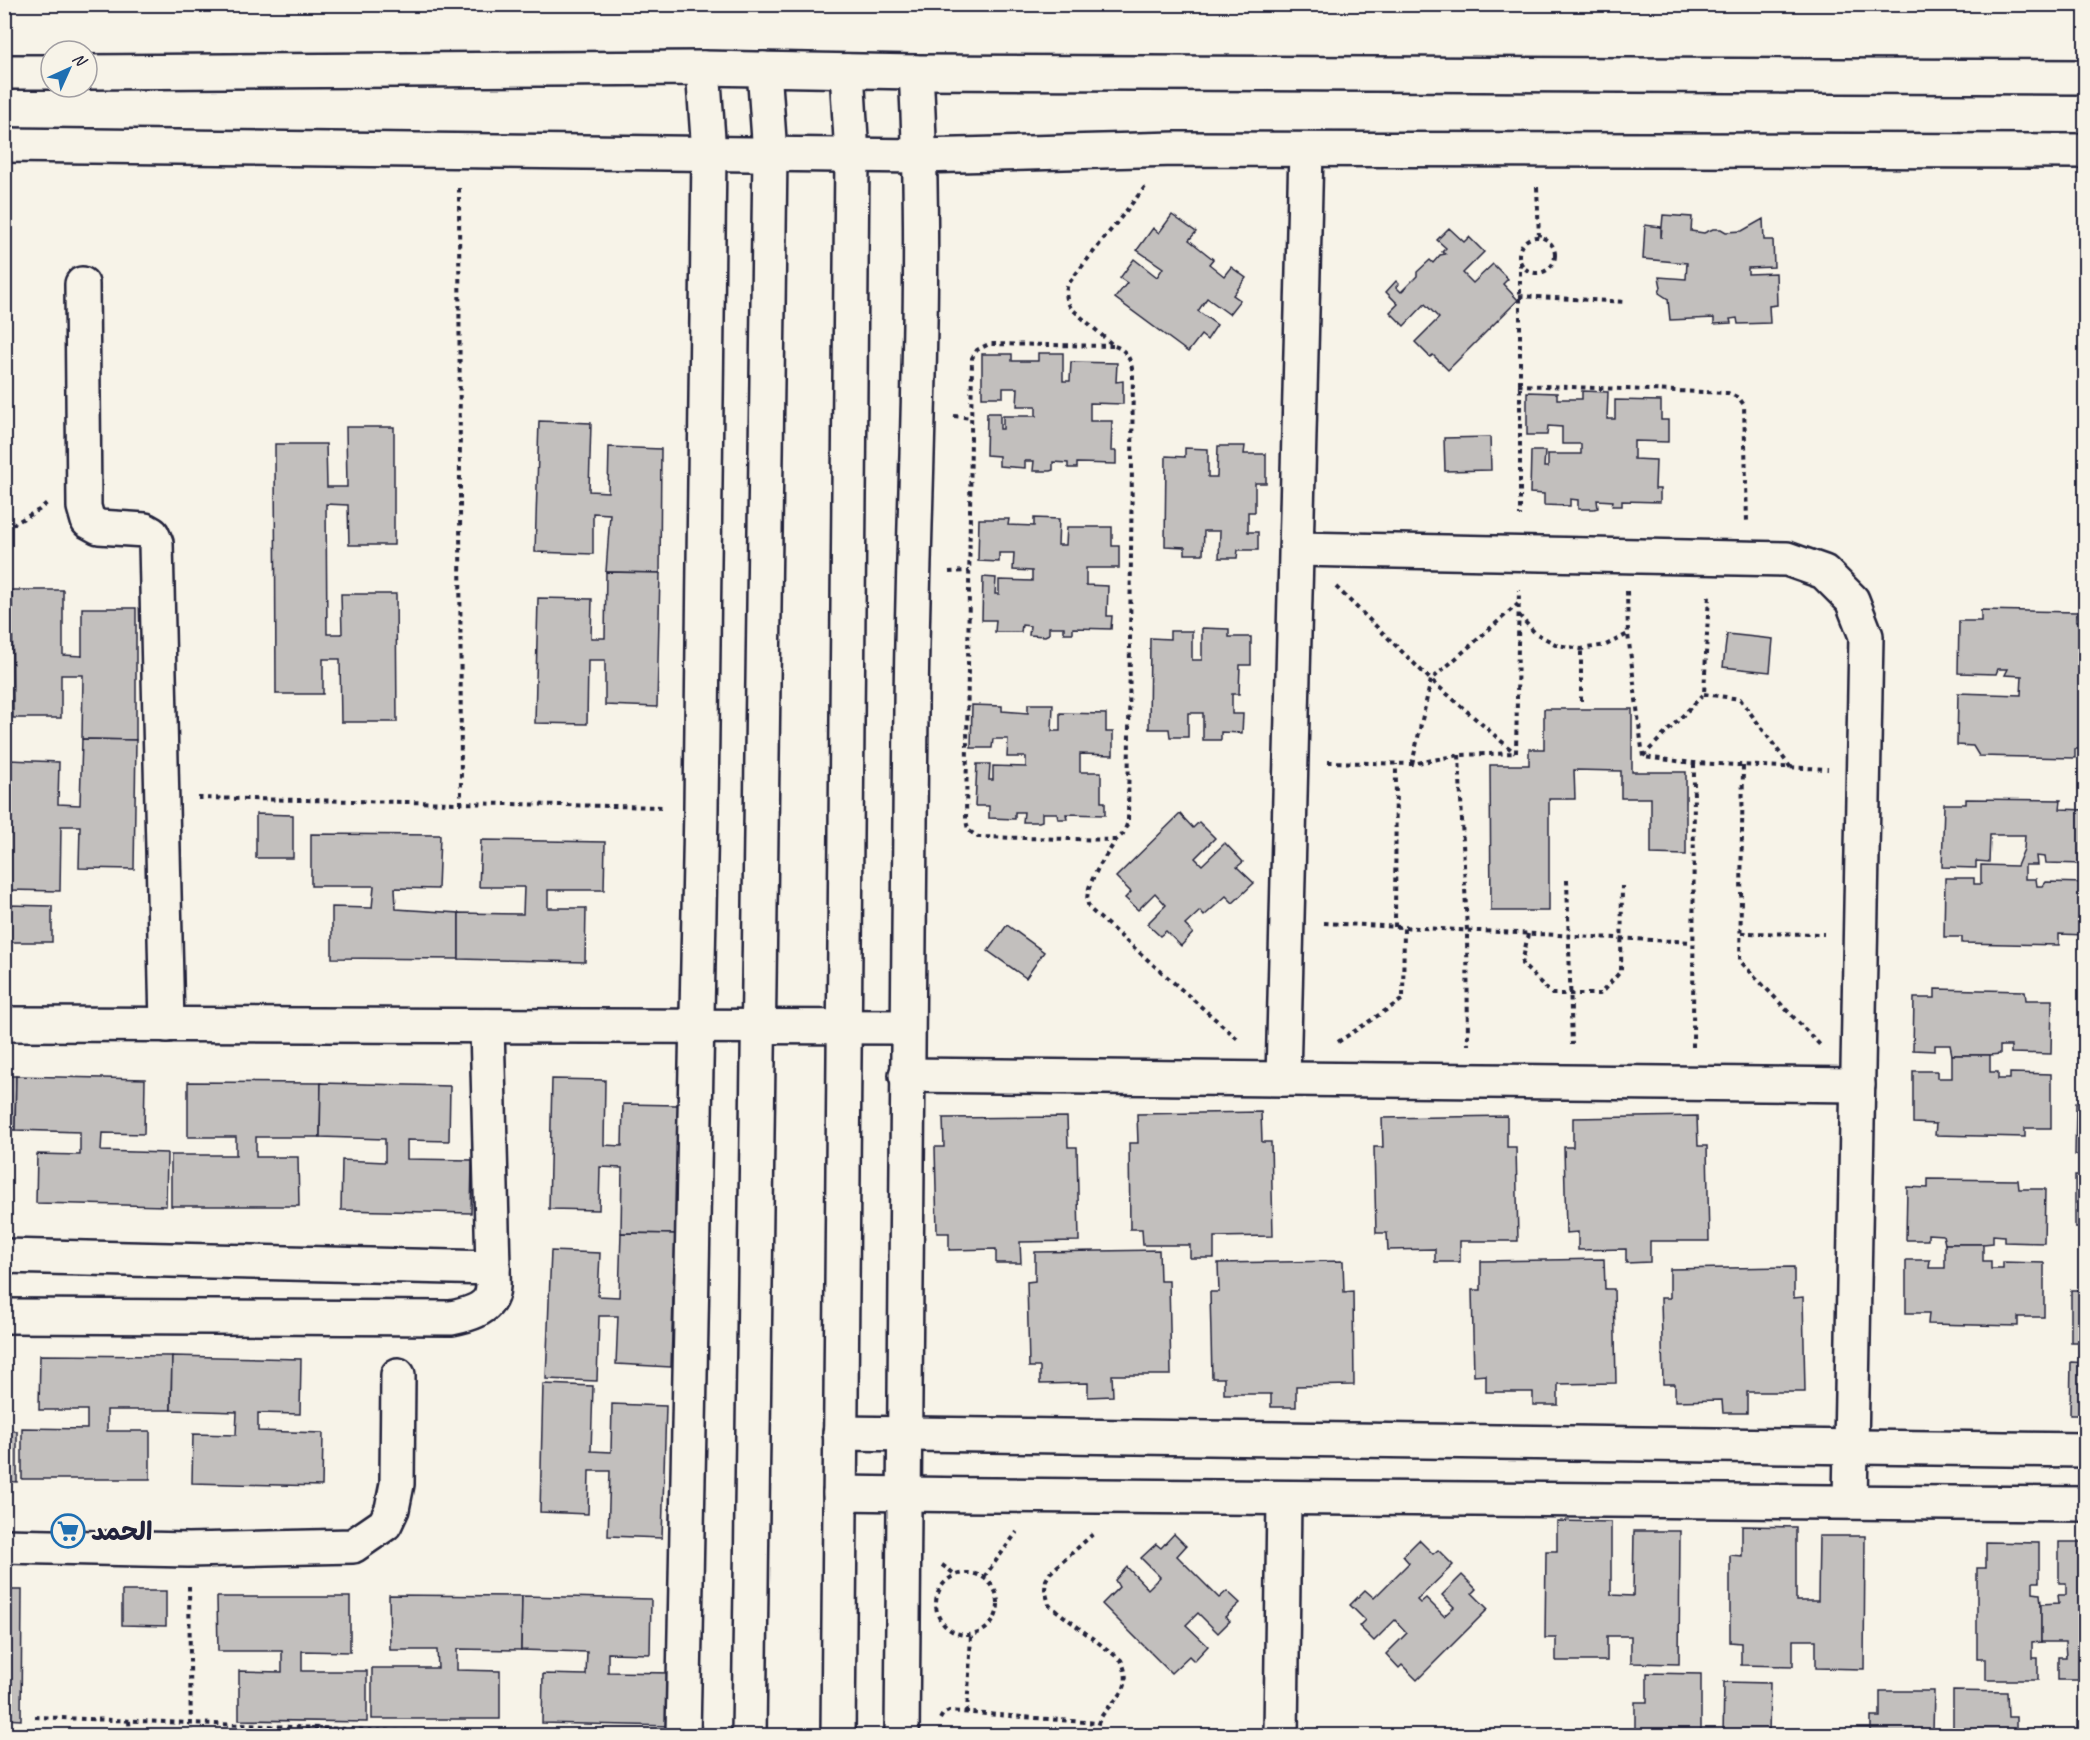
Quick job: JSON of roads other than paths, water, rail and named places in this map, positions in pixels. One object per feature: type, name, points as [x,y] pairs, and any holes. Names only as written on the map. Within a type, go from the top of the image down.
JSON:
[{"type":"street","points":[[683,1736],[701,808],[709,153],[703,68]]},
{"type":"street","points":[[99,72],[703,68],[916,72],[2085,76]]},
{"type":"street","points":[[749,1736],[770,154],[764,69]]},
{"type":"street","points":[[838,1736],[852,156],[847,70]]},
{"type":"street","points":[[4,72],[39,72]]},
{"type":"street","points":[[902,1736],[912,573],[918,412],[921,156],[916,72]]},
{"type":"street","points":[[4,145],[852,156],[1176,149],[2085,151]]},
{"type":"street","points":[[1283,1078],[1305,150]]},
{"type":"street","points":[[82,284],[84,507],[88,521],[99,527],[145,530],[152,534],[156,543],[167,1025]]},
{"type":"street","points":[[1297,549],[1787,559],[1824,573],[1852,600],[1866,636],[1850,1501]]},
{"type":"street","points":[[4,1024],[907,1027]]},
{"type":"street","points":[[4,1316],[451,1318],[468,1315],[481,1307],[492,1295],[494,1268],[487,1026]]},
{"type":"street","points":[[906,1075],[1858,1085]]},
{"type":"street","points":[[4,1256],[494,1268]]},
{"type":"street","points":[[4,1546],[188,1550],[353,1546],[385,1524],[392,1509],[397,1484],[399,1375]]},
{"type":"street","points":[[840,1433],[2085,1450]]},
{"type":"street","points":[[840,1493],[1042,1497],[2085,1504]]},
{"type":"street","points":[[1281,1736],[1284,1499]]},
{"type":"place","name":"الحمد","points":[[68,1531]]}]
